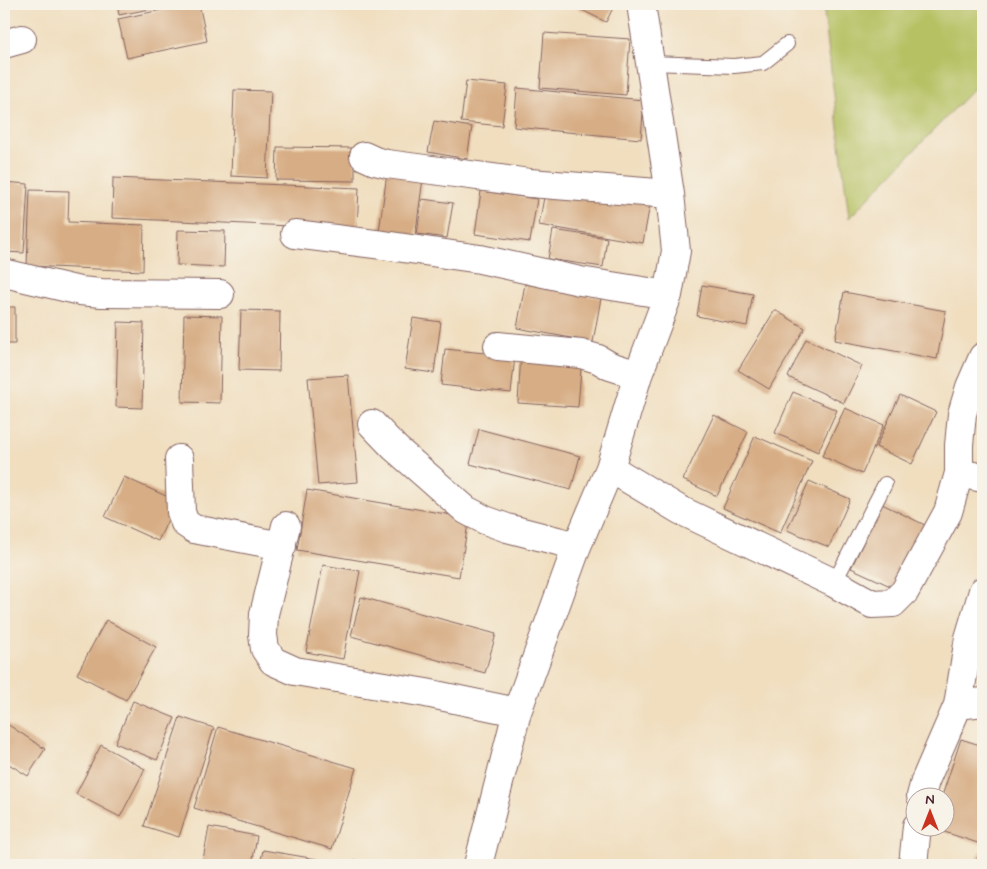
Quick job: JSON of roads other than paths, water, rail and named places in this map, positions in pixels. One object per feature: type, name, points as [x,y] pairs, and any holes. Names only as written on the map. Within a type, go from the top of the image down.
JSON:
[{"type":"street","points":[[478,865],[517,712],[577,546],[610,468],[638,375],[668,295],[676,251],[652,63],[641,4]]},
{"type":"street","points":[[364,156],[387,164],[530,183],[670,194]]},
{"type":"street","points":[[295,234],[480,260],[580,281],[668,295]]},
{"type":"street","points":[[4,273],[80,291],[101,293],[220,294]]},
{"type":"street","points":[[498,346],[581,354],[638,375]]},
{"type":"street","points":[[610,468],[670,504],[834,583],[872,604],[893,603],[905,591],[948,512],[971,475],[959,445],[962,414],[970,387],[983,357]]},
{"type":"street","points":[[372,424],[395,448],[466,510],[485,520],[507,528],[577,546]]},
{"type":"street","points":[[179,459],[181,512],[185,523],[194,529],[284,536],[264,614],[263,635],[265,649],[273,661],[295,671],[426,693],[517,712]]},
{"type":"street","points":[[924,786],[970,703],[969,638],[983,590]]},
{"type":"street","points":[[913,865],[916,836]]},
{"type":"lane","points":[[652,63],[734,66],[763,63],[787,44]]},
{"type":"lane","points":[[834,583],[885,484]]}]
